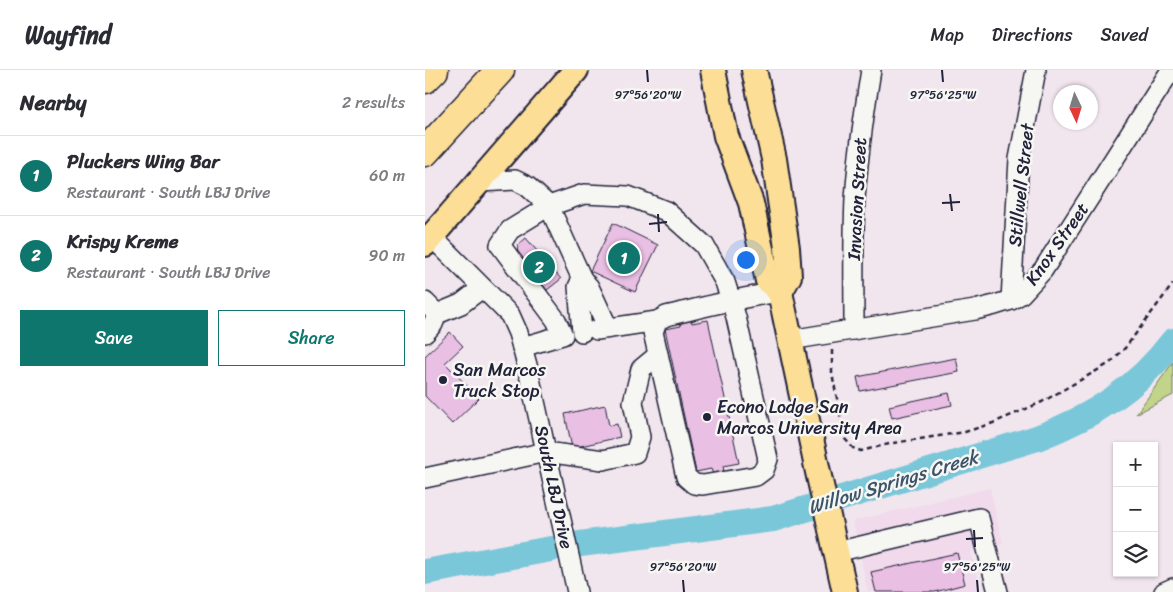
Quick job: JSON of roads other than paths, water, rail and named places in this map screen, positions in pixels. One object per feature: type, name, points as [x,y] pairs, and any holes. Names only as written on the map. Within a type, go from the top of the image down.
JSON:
[{"type":"highway","points":[[425,75],[432,70]]},
{"type":"highway","points":[[425,79],[432,70]]},
{"type":"highway","points":[[425,152],[500,70]]},
{"type":"main road","points":[[429,240],[576,70]]},
{"type":"main road","points":[[754,70],[774,159],[787,248],[789,276],[780,292]]},
{"type":"main road","points":[[709,72],[726,136],[751,203],[768,281],[780,292],[845,592]]},
{"type":"street","name":"Invasion Street","points":[[854,330],[853,258],[855,198],[861,131],[871,70]]},
{"type":"street","name":"Stillwell Street","points":[[1011,300],[1019,159],[1036,70]]},
{"type":"street","name":"Knox Street","points":[[790,340],[975,310],[1011,300],[1027,288],[1043,270],[1171,70]]},
{"type":"street","points":[[480,182],[515,180],[527,186],[549,206],[582,279],[589,287],[608,328]]},
{"type":"street","points":[[563,335],[557,320],[499,245],[509,230],[549,206],[584,194],[628,196],[666,211],[704,245],[725,282],[731,300],[768,459],[764,470],[756,476],[703,485],[695,484],[686,477],[653,332],[657,321]]},
{"type":"street","name":"South LBJ Drive","points":[[429,240],[510,315],[522,347],[577,592]]},
{"type":"street","points":[[582,279],[578,287],[582,332]]},
{"type":"street","points":[[425,332],[433,324],[431,308],[461,304],[482,288]]},
{"type":"street","points":[[522,347],[563,335],[657,321],[666,316],[731,300],[780,292]]},
{"type":"street","points":[[425,478],[547,452],[603,460],[635,453],[640,437],[633,402],[641,369],[658,355]]},
{"type":"street","points":[[833,541],[979,518],[998,592]]},
{"type":"street","points":[[1164,592],[1173,588]]},
{"type":"waterway","name":"Willow Springs Creek","points":[[580,544],[773,519],[1037,438],[1076,421],[1112,400],[1144,373],[1173,341]]},
{"type":"waterway","name":"Willow Springs Creek","points":[[425,572],[551,549]]},
{"type":"place","name":"Pluckers Wing Bar","points":[[624,258]]},
{"type":"place","name":"Krispy Kreme","points":[[539,267]]},
{"type":"place","name":"San Marcos Truck Stop","points":[[443,380]]},
{"type":"place","name":"Econo Lodge San Marcos University Area","points":[[707,417]]}]
